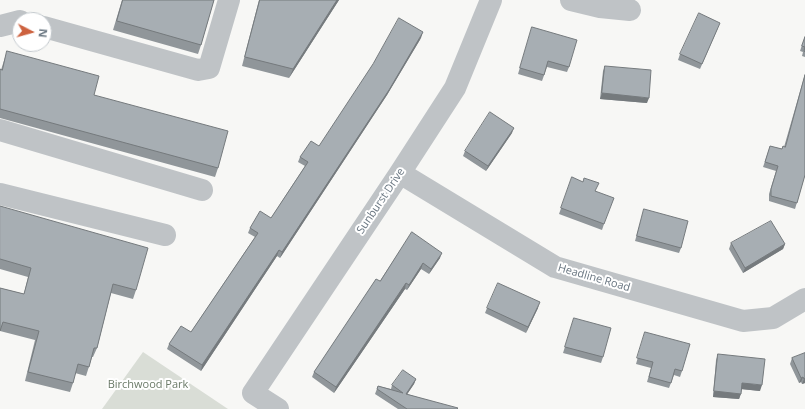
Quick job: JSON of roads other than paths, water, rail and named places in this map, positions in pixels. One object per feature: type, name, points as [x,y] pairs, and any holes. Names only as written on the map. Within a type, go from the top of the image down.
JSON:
[{"type":"street","points":[[52,29],[198,70],[209,68],[229,0]]},
{"type":"street","name":"Sunburst Drive","points":[[278,409],[253,393],[400,173],[454,88],[491,0]]},
{"type":"street","points":[[571,0],[600,7],[630,10]]},
{"type":"street","points":[[0,26],[12,23]]},
{"type":"street","points":[[0,130],[202,190]]},
{"type":"street","name":"Headline Road","points":[[400,173],[555,267],[743,321],[773,318],[805,299]]},
{"type":"street","points":[[0,194],[165,235]]},
{"type":"park label","name":"Birchwood Park","points":[[148,385]]}]
